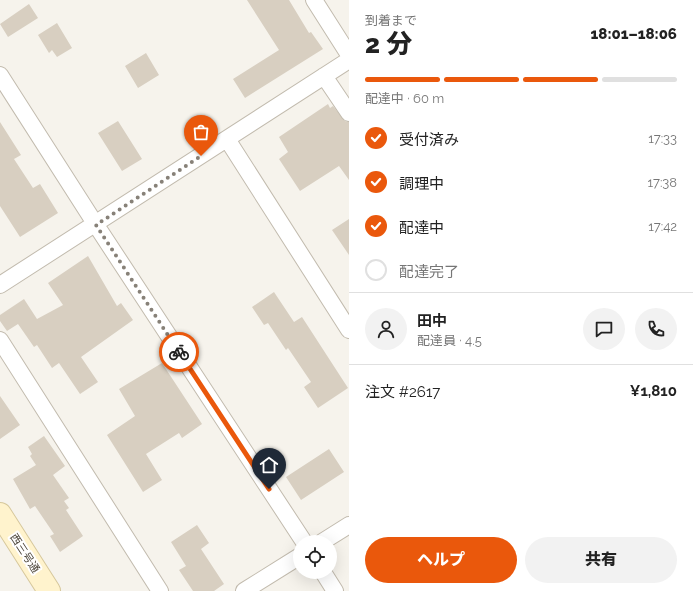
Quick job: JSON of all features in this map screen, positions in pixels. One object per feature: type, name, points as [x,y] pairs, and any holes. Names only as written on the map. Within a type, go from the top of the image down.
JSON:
[{"type":"street","points":[[314,0],[349,55]]},
{"type":"street","points":[[0,285],[96,225],[349,60]]},
{"type":"street","points":[[0,75],[96,225],[299,535]]},
{"type":"street","points":[[324,76],[349,113]]},
{"type":"street","points":[[227,139],[349,330]]},
{"type":"street","points":[[0,340],[160,591]]},
{"type":"street","name":"西三号通","points":[[0,514],[49,591]]},
{"type":"street","points":[[333,535],[349,525]]},
{"type":"street","points":[[244,591],[293,560]]},
{"type":"street","points":[[327,579],[335,591]]},
{"type":"building","points":[[247,0],[289,0],[309,33],[311,32],[323,49],[245,98],[233,79],[279,50]]},
{"type":"building","points":[[29,4],[38,18],[8,37],[0,24]]},
{"type":"building","points":[[57,23],[72,48],[57,57],[52,50],[49,53],[38,35]]},
{"type":"building","points":[[146,53],[159,75],[138,88],[125,66]]},
{"type":"building","points":[[328,104],[330,108],[333,106],[345,121],[349,122],[349,180],[339,166],[300,191],[279,159],[288,152],[279,137]]},
{"type":"building","points":[[118,121],[142,159],[122,171],[98,133]]},
{"type":"building","points":[[0,122],[21,155],[14,159],[33,188],[40,184],[58,213],[20,237],[0,206]]},
{"type":"building","points":[[349,219],[349,255],[332,230]]},
{"type":"building","points":[[88,256],[117,306],[121,303],[133,320],[81,357],[98,382],[80,394],[59,363],[52,368],[37,345],[34,347],[18,324],[7,331],[0,321],[0,315],[24,299],[37,319],[63,305],[48,283]]},
{"type":"building","points":[[274,292],[294,322],[302,317],[348,388],[318,408],[304,387],[311,382],[288,348],[286,350],[268,323],[264,325],[252,307]]},
{"type":"building","points":[[162,363],[202,424],[182,438],[179,433],[146,454],[162,480],[143,492],[107,435],[135,416],[119,389]]},
{"type":"building","points":[[0,396],[20,425],[0,439]]},
{"type":"building","points":[[44,436],[65,466],[53,475],[69,498],[64,501],[69,508],[66,510],[83,536],[60,552],[50,536],[54,534],[35,506],[30,509],[13,479],[36,465],[30,456],[32,454],[28,447]]},
{"type":"building","points":[[329,449],[344,472],[301,500],[286,477]]},
{"type":"building","points":[[197,525],[209,543],[201,549],[224,584],[214,591],[193,591],[179,570],[186,566],[171,542]]},
{"type":"way so far","points":[[179,352],[96,225],[201,156]]},
{"type":"route","points":[[179,352],[269,489]]}]
